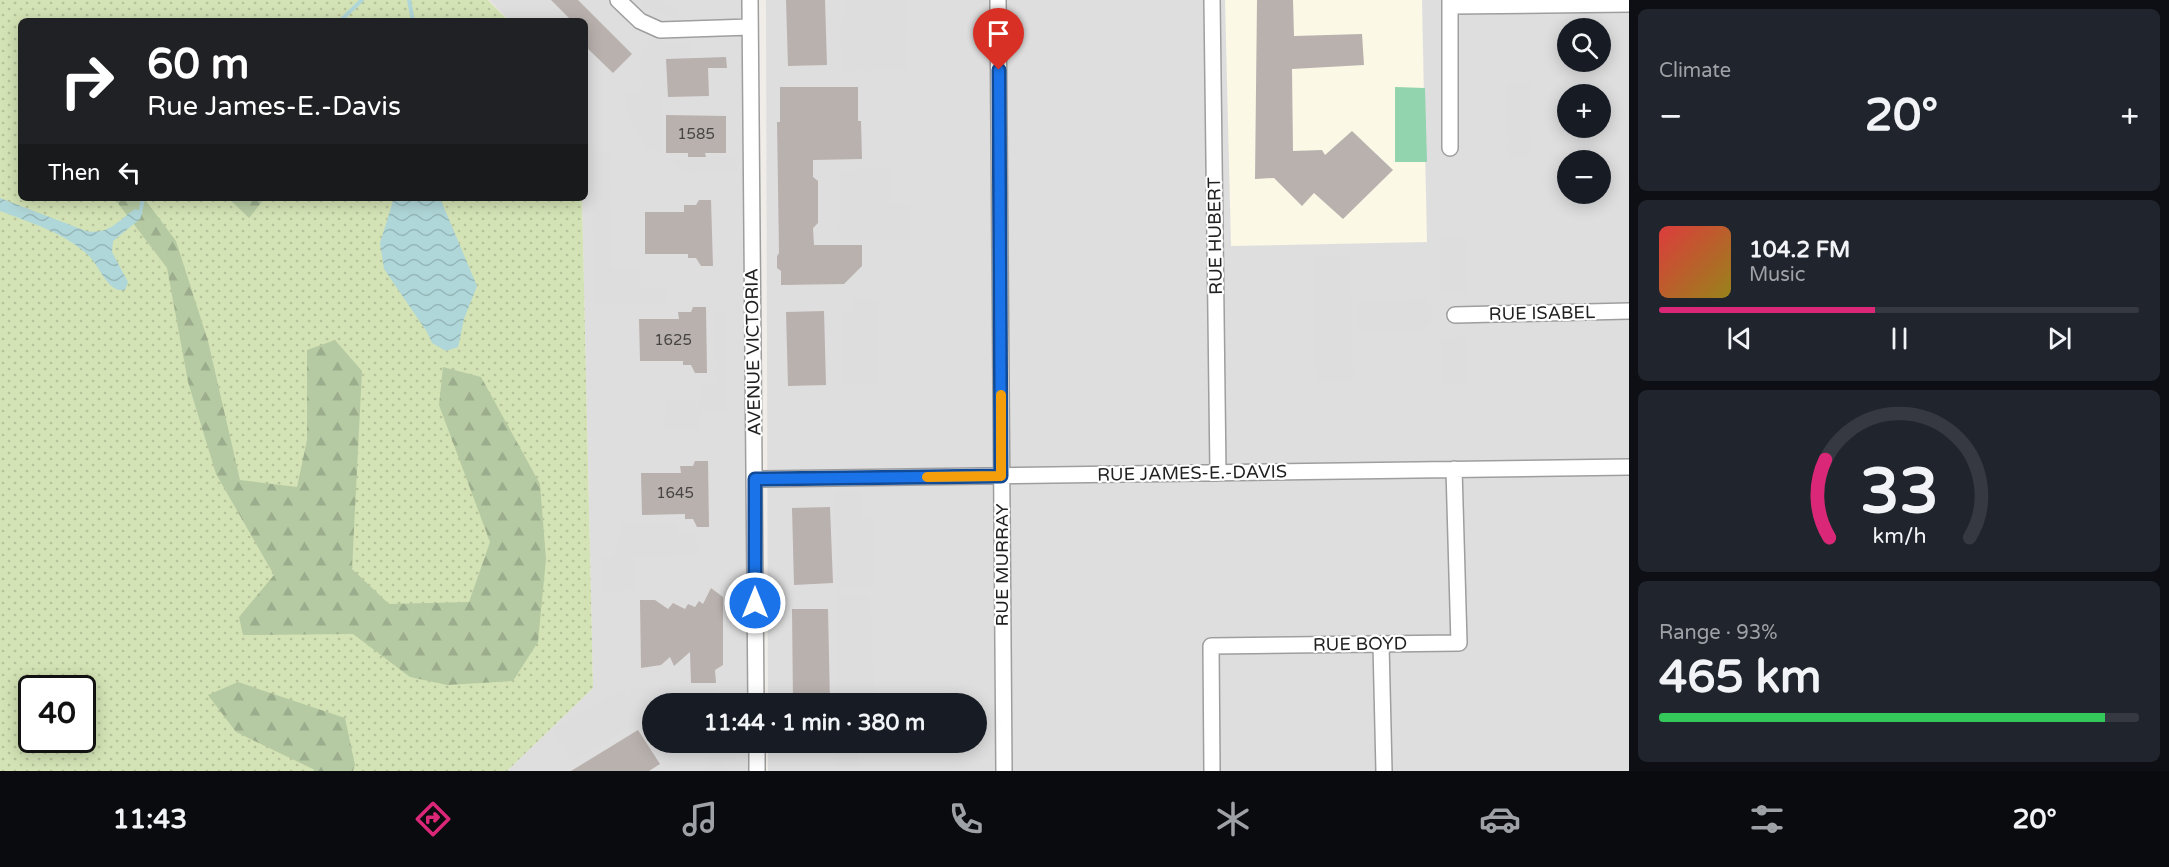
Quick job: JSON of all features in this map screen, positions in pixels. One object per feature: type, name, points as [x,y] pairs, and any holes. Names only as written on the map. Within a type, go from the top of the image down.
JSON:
[{"type":"street","points":[[618,0],[640,21],[660,30],[750,27]]},
{"type":"street","name":"AVENUE VICTORIA","points":[[750,0],[756,693]]},
{"type":"street","name":"RUE MURRAY","points":[[998,0],[1004,771]]},
{"type":"street","name":"RUE HUBERT","points":[[1212,0],[1218,472]]},
{"type":"street","points":[[1450,148],[1450,3],[1629,4]]},
{"type":"street","name":"RUE ISABEL","points":[[1455,315],[1629,311]]},
{"type":"street","name":"RUE JAMES-E.-DAVIS","points":[[755,479],[1629,467]]},
{"type":"street","name":"RUE BOYD","points":[[1212,771],[1211,646],[1459,643],[1454,469]]},
{"type":"street","points":[[1381,644],[1384,771]]},
{"type":"street","points":[[757,753],[757,771]]},
{"type":"shaded area","points":[[489,0],[744,0],[749,693],[642,693],[642,753],[749,753],[749,771],[507,771],[593,688],[582,201],[588,201],[588,18],[507,18]]},
{"type":"shaded area","points":[[637,0],[659,0],[674,7],[679,17],[667,17],[646,8]]},
{"type":"shaded area","points":[[766,0],[1629,0],[1629,771],[768,771],[768,753],[987,753],[987,693],[768,693]]},
{"type":"shaded area","points":[[845,0],[905,0],[906,69],[842,71],[840,22],[845,18]]},
{"type":"shaded area","points":[[1225,0],[1422,0],[1427,242],[1231,246]]},
{"type":"shaded area","points":[[652,40],[690,42],[689,58],[666,59],[668,97],[661,94],[661,152],[647,148],[626,112],[626,92],[642,93],[639,54]]},
{"type":"shaded area","points":[[1530,82],[1529,157],[1508,157],[1507,83]]},
{"type":"shaded area","points":[[592,150],[610,154],[611,269],[639,269],[640,287],[667,290],[666,305],[594,304]]},
{"type":"shaded area","points":[[733,156],[738,170],[684,173],[670,160]]},
{"type":"shaded area","points":[[891,167],[891,203],[911,203],[911,240],[839,239],[840,171]]},
{"type":"shaded area","points":[[1440,238],[1465,238],[1467,292],[1441,292]]},
{"type":"shaded area","points":[[1350,255],[1353,381],[1316,381],[1313,257]]},
{"type":"shaded area","points":[[853,299],[879,299],[879,383],[841,385],[841,312],[853,312]]},
{"type":"shaded area","points":[[1424,299],[1432,308],[1432,321],[1423,330],[1357,330],[1356,301]]},
{"type":"shaded area","points":[[725,311],[726,411],[700,412],[698,429],[664,430],[666,399],[692,399],[700,411],[700,384],[716,384],[715,312]]},
{"type":"shaded area","points":[[1466,336],[1468,383],[1442,385],[1441,339]]},
{"type":"shaded area","points":[[835,491],[861,491],[862,518],[874,518],[874,586],[837,588]]},
{"type":"shaded area","points":[[623,522],[678,523],[678,533],[696,533],[697,556],[635,557],[636,590],[602,591],[602,558],[613,557]]},
{"type":"shaded area","points":[[836,594],[870,596],[875,693],[837,693]]},
{"type":"shaded area","points":[[631,688],[716,688],[715,693],[642,693],[642,724],[637,724],[572,761],[552,729],[623,689],[631,701]]},
{"type":"shaded area","points":[[710,753],[736,753],[736,762],[723,762],[722,771],[709,771]]},
{"type":"shaded area","points":[[835,753],[858,753],[859,766],[835,767]]},
{"type":"green space","points":[[0,0],[488,0],[506,18],[18,18],[18,201],[582,201],[593,688],[507,771],[0,771]]},
{"type":"green space","points":[[1395,87],[1425,88],[1427,162],[1395,162]]},
{"type":"green space","points":[[116,201],[146,201],[176,241],[208,341],[240,480],[297,487],[307,440],[307,350],[335,340],[362,371],[352,569],[389,604],[469,602],[490,542],[439,405],[443,367],[481,377],[540,484],[546,559],[538,642],[513,681],[447,685],[410,677],[353,634],[243,635],[239,617],[274,575],[216,474],[188,382],[167,268]]},
{"type":"green space","points":[[231,201],[262,201],[249,218]]},
{"type":"green space","points":[[238,682],[345,718],[355,765],[353,771],[317,771],[236,732],[208,695]]},
{"type":"water","points":[[0,198],[94,232],[107,229],[135,209],[143,211],[140,219],[113,241],[112,252],[128,282],[125,290],[113,287],[93,260],[69,240],[0,211]]},
{"type":"water","points":[[393,201],[441,201],[477,286],[464,319],[458,347],[446,351],[432,343],[384,269],[380,243]]},
{"type":"building","points":[[551,0],[578,0],[632,54],[613,73],[588,49],[588,18],[569,18]]},
{"type":"building","points":[[786,0],[825,0],[827,65],[788,66]]},
{"type":"building","points":[[1257,0],[1293,0],[1294,36],[1362,34],[1364,65],[1292,69],[1293,151],[1322,150],[1325,155],[1352,131],[1393,170],[1343,219],[1314,193],[1302,206],[1274,178],[1255,179]]},
{"type":"building","points":[[726,57],[727,68],[708,68],[709,96],[668,97],[666,59]]},
{"type":"building","points":[[780,87],[858,87],[858,121],[861,121],[862,159],[813,160],[813,177],[818,181],[818,223],[813,228],[814,245],[862,245],[862,266],[844,284],[781,285],[781,271],[777,268],[779,253],[777,122],[780,122]]},
{"type":"building","points":[[666,115],[726,116],[726,153],[705,153],[706,157],[688,157],[688,153],[666,153]]},
{"type":"building","points":[[699,200],[711,200],[713,266],[701,266],[696,258],[688,258],[688,254],[645,254],[645,212],[684,212],[684,205],[696,205]]},
{"type":"building","points":[[693,307],[706,307],[707,373],[695,373],[691,365],[683,365],[683,361],[640,361],[639,319],[679,319],[678,312],[691,312]]},
{"type":"building","points":[[824,311],[826,385],[788,386],[786,312]]},
{"type":"building","points":[[695,461],[708,461],[709,527],[697,527],[693,519],[685,519],[685,514],[642,515],[641,473],[681,473],[680,466],[693,466]]},
{"type":"building","points":[[830,507],[833,583],[794,585],[792,508]]},
{"type":"building","points":[[711,588],[723,597],[723,665],[715,670],[716,683],[691,683],[690,652],[674,666],[670,657],[661,665],[641,668],[640,600],[655,600],[668,609],[673,603],[685,609],[688,604],[695,607],[699,601],[703,604]]},
{"type":"building","points":[[792,609],[828,609],[830,693],[793,693]]},
{"type":"building","points":[[638,730],[642,736],[642,753],[653,753],[660,764],[649,771],[571,771]]},
{"type":"waterway","points":[[343,18],[362,0]]},
{"type":"waterway","points":[[409,0],[412,18]]},
{"type":"waterway","points":[[141,209],[142,201]]},
{"type":"slow traffic","points":[[927,477],[1001,476],[1001,395]]},
{"type":"route","points":[[755,603],[755,479],[1001,476],[999,70]]}]
